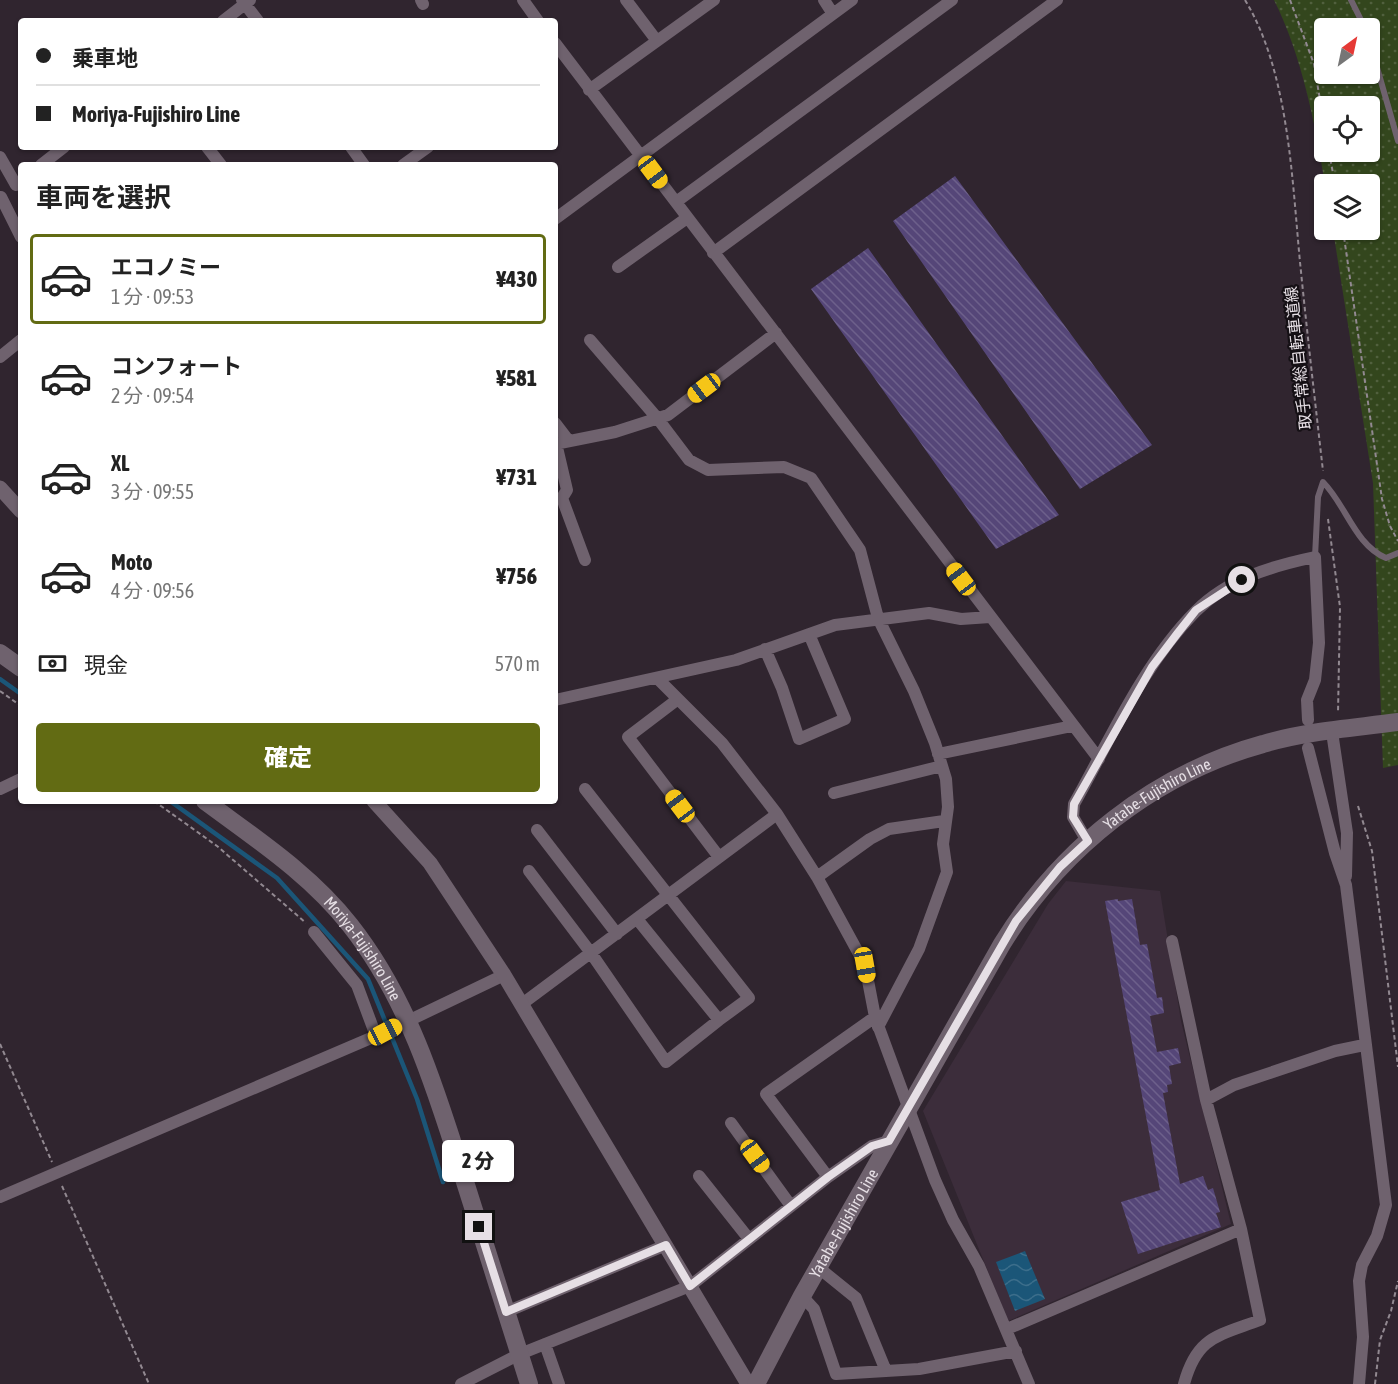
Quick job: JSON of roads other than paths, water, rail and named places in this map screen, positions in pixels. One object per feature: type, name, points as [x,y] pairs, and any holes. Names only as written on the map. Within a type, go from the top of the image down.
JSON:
[{"type":"main road","points":[[0,653],[18,666]]},
{"type":"main road","name":"Yatabe-Fujishiro Line","points":[[756,1384],[802,1296],[889,1141],[1016,921],[1055,872],[1088,841],[1154,791],[1208,762],[1266,743],[1335,726],[1398,722]]},
{"type":"main road","name":"Moriya-Fujishiro Line","points":[[209,804],[304,876],[342,916],[381,970],[408,1020],[432,1077],[529,1384]]},
{"type":"street","points":[[523,0],[536,18]]},
{"type":"street","points":[[626,0],[657,41]]},
{"type":"street","points":[[589,90],[714,0]]},
{"type":"street","points":[[824,0],[833,14]]},
{"type":"street","points":[[558,217],[852,0]]},
{"type":"street","points":[[676,202],[952,0]]},
{"type":"street","points":[[713,253],[1057,0]]},
{"type":"street","points":[[226,18],[246,1],[256,18]]},
{"type":"street","points":[[558,48],[1099,759]]},
{"type":"street","points":[[45,162],[60,150]]},
{"type":"street","points":[[209,150],[219,162]]},
{"type":"street","points":[[406,162],[424,150]]},
{"type":"street","points":[[0,157],[18,182]]},
{"type":"street","points":[[18,184],[0,197],[18,231]]},
{"type":"street","points":[[618,267],[687,218]]},
{"type":"street","points":[[585,560],[562,498],[567,490],[560,442],[615,432],[668,415],[776,333]]},
{"type":"street","points":[[590,340],[658,418],[689,460],[708,470],[784,467],[811,478],[860,550],[878,618],[914,691],[946,779],[948,807],[944,821],[943,844],[947,872],[919,949],[877,1022],[766,1094],[828,1177]]},
{"type":"street","points":[[0,357],[18,342]]},
{"type":"street","points":[[0,488],[18,508]]},
{"type":"street","points":[[1088,841],[1073,817],[1073,811],[1099,759],[1152,667],[1196,610],[1226,588],[1258,572],[1315,557],[1319,643],[1315,680],[1307,700],[1308,720]]},
{"type":"street","points":[[558,699],[736,660],[835,625],[929,613],[961,619],[990,617]]},
{"type":"street","points":[[765,649],[800,739],[845,719],[809,634]]},
{"type":"street","points":[[658,679],[722,743],[777,814],[818,877],[865,965],[877,1022],[934,1180],[952,1220],[979,1266],[1029,1384]]},
{"type":"street","points":[[678,699],[628,737],[719,858]]},
{"type":"street","points":[[834,793],[940,760],[1072,726]]},
{"type":"street","points":[[1335,726],[1347,833],[1346,885],[1364,1045],[1386,1205],[1380,1227],[1362,1265],[1359,1281],[1363,1337],[1359,1384]]},
{"type":"street","points":[[1308,748],[1335,853],[1346,885]]},
{"type":"street","points":[[0,789],[18,780]]},
{"type":"street","points":[[529,871],[591,953],[666,1062],[749,998],[585,789]]},
{"type":"street","points":[[377,804],[430,862],[504,975],[748,1384]]},
{"type":"street","points":[[522,1004],[777,814]]},
{"type":"street","points":[[818,877],[870,839],[889,829],[944,821]]},
{"type":"street","points":[[537,830],[617,934]]},
{"type":"street","points":[[637,918],[719,1020]]},
{"type":"street","points":[[314,932],[357,985],[376,1036]]},
{"type":"street","points":[[1172,941],[1206,1100],[1241,1229],[1260,1320],[1211,1340],[1200,1347],[1191,1361],[1184,1384]]},
{"type":"street","points":[[0,1197],[376,1036],[504,975]]},
{"type":"street","points":[[1206,1100],[1234,1084],[1335,1051],[1364,1045]]},
{"type":"street","points":[[731,1123],[791,1206]]},
{"type":"street","points":[[462,1384],[520,1354],[690,1286],[828,1177],[872,1146],[889,1141]]},
{"type":"street","points":[[699,1176],[749,1239]]},
{"type":"street","points":[[1007,1329],[1241,1229]]},
{"type":"street","points":[[506,1312],[666,1245]]},
{"type":"street","points":[[819,1268],[856,1298],[886,1371]]},
{"type":"street","points":[[802,1296],[814,1309],[836,1374],[920,1369],[1016,1351]]},
{"type":"street","points":[[545,1344],[559,1384]]},
{"type":"lane","points":[[1351,0],[1360,18]]},
{"type":"lane","points":[[1380,78],[1398,141]]},
{"type":"lane","points":[[1315,557],[1318,497],[1323,482],[1334,493],[1374,553],[1386,558],[1396,556],[1398,553]]},
{"type":"water","points":[[1025,1251],[1045,1299],[1015,1311],[996,1262]]},
{"type":"waterway","points":[[0,679],[18,692]]},
{"type":"waterway","points":[[174,804],[277,878],[368,979],[417,1099],[443,1182]]}]
